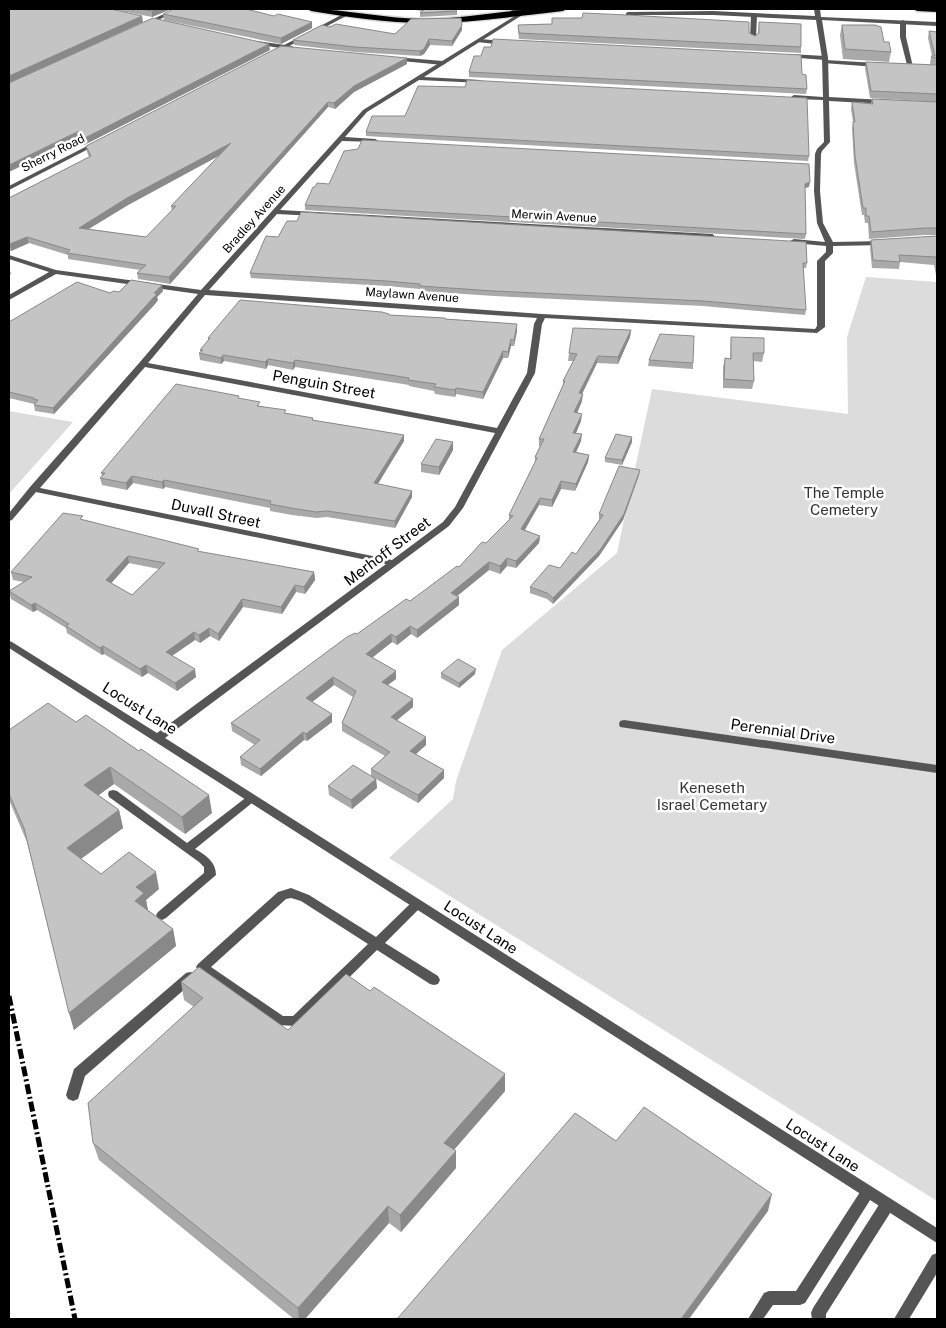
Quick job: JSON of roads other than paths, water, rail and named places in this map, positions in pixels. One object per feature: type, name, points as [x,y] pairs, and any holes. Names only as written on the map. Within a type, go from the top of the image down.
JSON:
[{"type":"main road","points":[[311,9],[426,21],[564,9]]},
{"type":"main road","points":[[917,9],[937,10]]},
{"type":"street","points":[[143,25],[179,9]]},
{"type":"street","points":[[510,9],[526,11]]},
{"type":"street","points":[[817,9],[825,60],[826,142],[819,150],[814,165],[820,222],[830,244]]},
{"type":"street","name":"Bradley Avenue","points":[[33,489],[203,293],[365,111],[526,11]]},
{"type":"street","points":[[268,55],[347,14]]},
{"type":"street","points":[[628,14],[754,15],[937,24]]},
{"type":"street","points":[[753,39],[754,15]]},
{"type":"street","points":[[138,18],[160,23]]},
{"type":"street","points":[[903,22],[910,67]]},
{"type":"street","points":[[246,41],[302,49]]},
{"type":"street","points":[[479,41],[511,43]]},
{"type":"street","points":[[786,56],[881,65]]},
{"type":"street","points":[[388,58],[443,63]]},
{"type":"street","points":[[891,66],[919,67]]},
{"type":"street","points":[[418,78],[483,82]]},
{"type":"street","points":[[786,97],[890,102]]},
{"type":"street","name":"Sherry Road","points":[[9,188],[106,138]]},
{"type":"street","points":[[341,139],[380,141]]},
{"type":"street","name":"Merwin Avenue","points":[[277,212],[724,237]]},
{"type":"street","points":[[783,240],[830,244],[892,242]]},
{"type":"street","name":"Maylawn Avenue","points":[[9,257],[55,272],[203,293],[542,316],[817,331],[821,327],[821,261],[829,253],[830,244]]},
{"type":"street","points":[[9,298],[55,272]]},
{"type":"street","name":"Merhoff Street","points":[[158,738],[446,524],[459,508],[531,373],[538,324],[542,316]]},
{"type":"street","name":"Penguin Street","points":[[143,364],[500,431]]},
{"type":"street","points":[[9,518],[33,489]]},
{"type":"street","name":"Duvall Street","points":[[33,489],[394,563]]},
{"type":"street","name":"Locust Lane","points":[[9,644],[937,1236]]},
{"type":"street","name":"Perennial Drive","points":[[624,724],[937,769]]},
{"type":"street","points":[[113,794],[208,863],[211,870],[210,875],[162,916]]},
{"type":"street","points":[[187,849],[252,800]]},
{"type":"street","points":[[73,1095],[79,1073],[286,893],[306,898],[434,980]]},
{"type":"street","points":[[202,967],[281,1020],[296,1021],[416,904]]},
{"type":"street","points":[[755,1319],[769,1298],[800,1298],[867,1192]]},
{"type":"street","points":[[819,1319],[818,1312],[887,1205]]},
{"type":"street","points":[[902,1319],[937,1260]]},
{"type":"railway","points":[[9,996],[75,1319]]},
{"type":"park label","name":"The Temple Cemetery","points":[[844,500]]},
{"type":"park label","name":"Keneseth Israel Cemetary","points":[[712,796]]}]
